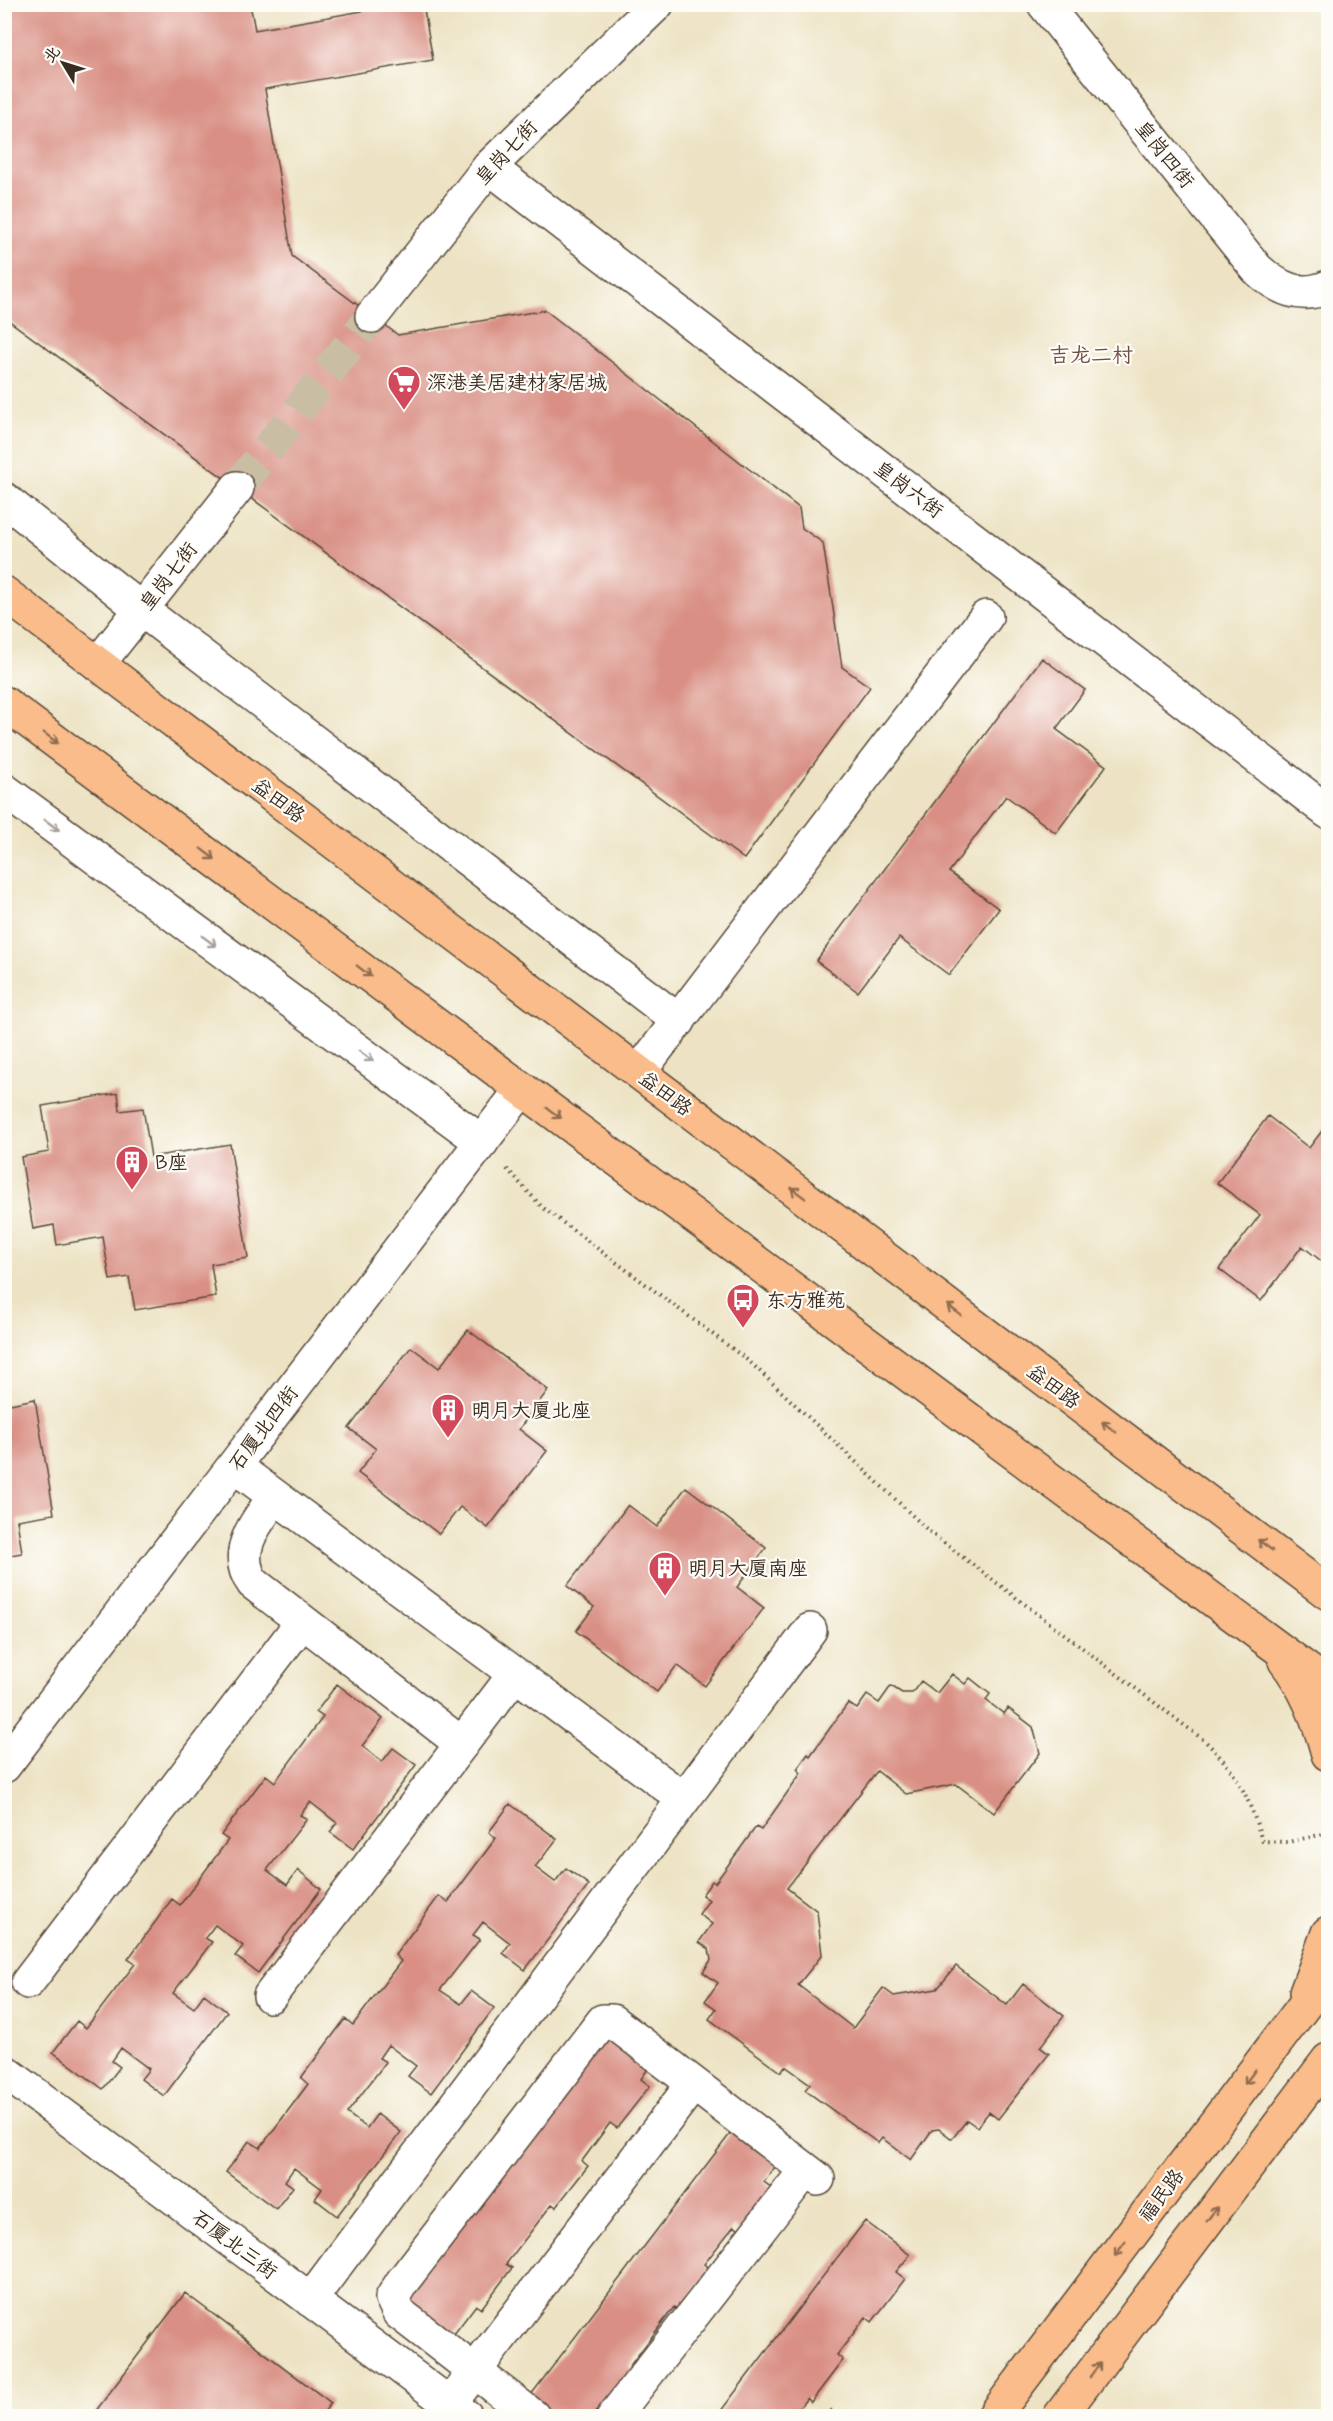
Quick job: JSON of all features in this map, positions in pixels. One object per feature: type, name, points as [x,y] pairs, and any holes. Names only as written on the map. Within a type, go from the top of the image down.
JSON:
[{"type":"main road","name":"益田路","points":[[4,593],[639,1072],[1314,1576],[1329,1593]]},
{"type":"main road","points":[[4,703],[1329,1685]]},
{"type":"main road","points":[[1267,1638],[1298,1677],[1317,1716],[1329,1754]]},
{"type":"main road","points":[[1286,2030],[1310,1985],[1329,1933]]},
{"type":"main road","name":"福民路","points":[[994,2416],[1329,1974]]},
{"type":"main road","points":[[1060,2416],[1329,2060]]},
{"type":"main road","points":[[1298,2100],[1329,2076]]},
{"type":"street","name":"皇岗七街","points":[[372,316],[489,167],[657,4]]},
{"type":"street","name":"皇岗四街","points":[[1044,4],[1257,269],[1273,284],[1294,293],[1317,292],[1329,287]]},
{"type":"street","name":"皇岗六街","points":[[489,167],[1329,812]]},
{"type":"street","name":"皇岗七街","points":[[98,664],[237,488]]},
{"type":"street","points":[[4,499],[142,610],[679,1021]]},
{"type":"street","points":[[639,1072],[986,617]]},
{"type":"street","points":[[4,790],[482,1142]]},
{"type":"street","name":"石厦北四街","points":[[4,1766],[522,1089]]},
{"type":"street","points":[[234,1466],[684,1799]]},
{"type":"street","points":[[275,1497],[249,1537],[244,1565],[247,1575],[259,1590],[462,1744]]},
{"type":"street","points":[[28,1982],[302,1622]]},
{"type":"street","points":[[310,2300],[810,1630]]},
{"type":"street","points":[[270,1996],[515,1674]]},
{"type":"street","points":[[533,2416],[399,2313],[392,2298],[409,2272],[603,2021],[612,2021],[812,2174],[614,2416]]},
{"type":"street","name":"石厦北三街","points":[[4,2071],[457,2410]]},
{"type":"street","points":[[457,2410],[474,2372],[693,2084]]},
{"type":"path","points":[[482,1142],[542,1207],[750,1362],[931,1533],[1205,1741],[1227,1762],[1244,1789],[1262,1841],[1288,1842],[1329,1833]]},
{"type":"path","points":[[4,2150],[11,2142]]},
{"type":"path","points":[[830,2410],[838,2416]]},
{"type":"building","name":"深港美居建材家居城","points":[[4,4],[250,4],[255,30],[402,4],[423,4],[433,60],[265,89],[292,256],[398,335],[545,310],[799,508],[802,528],[823,543],[842,667],[870,687],[744,859],[4,317]]},
{"type":"building","points":[[1042,658],[1085,690],[1056,729],[1106,766],[1056,833],[1006,796],[978,833],[949,872],[999,909],[949,975],[899,938],[858,992],[816,961]]},
{"type":"building","name":"B座","points":[[118,1093],[120,1111],[143,1108],[151,1157],[230,1144],[248,1258],[211,1264],[216,1297],[135,1310],[129,1277],[110,1280],[103,1237],[57,1245],[54,1225],[33,1229],[21,1157],[49,1152],[42,1106]]},
{"type":"building","points":[[1268,1116],[1309,1148],[1328,1123],[1328,1266],[1302,1246],[1261,1301],[1219,1269],[1260,1215],[1217,1183]]},
{"type":"building","name":"明月大厦北座","points":[[468,1330],[548,1390],[519,1429],[547,1451],[488,1528],[460,1507],[439,1534],[358,1473],[376,1449],[349,1428],[411,1347],[439,1368]]},
{"type":"building","points":[[35,1399],[54,1514],[17,1520],[22,1553],[5,1556],[5,1405]]},
{"type":"building","name":"明月大厦南座","points":[[686,1487],[766,1548],[737,1587],[764,1608],[705,1686],[677,1665],[657,1692],[576,1631],[594,1607],[567,1586],[628,1505],[657,1527]]},
{"type":"building","points":[[952,1674],[965,1684],[970,1678],[990,1694],[986,1700],[1004,1714],[1008,1708],[1033,1727],[1040,1753],[994,1813],[956,1784],[906,1794],[877,1771],[787,1888],[817,1911],[822,1955],[798,1985],[853,2028],[883,1988],[894,1996],[937,1989],[956,1966],[1007,2005],[1023,1984],[1064,2016],[1040,2047],[1049,2054],[998,2119],[989,2112],[977,2127],[967,2120],[952,2139],[939,2129],[932,2130],[911,2160],[882,2138],[878,2143],[805,2090],[810,2084],[785,2066],[781,2072],[709,2019],[716,2009],[705,2001],[718,1983],[703,1972],[711,1960],[709,1949],[699,1942],[712,1924],[699,1914],[709,1900],[702,1895],[712,1881],[715,1883],[756,1827],[761,1830],[801,1773],[797,1769],[808,1754],[810,1756],[848,1703],[857,1709],[867,1695],[879,1703],[891,1686],[902,1693],[912,1693],[921,1681],[937,1693]]},
{"type":"building","points":[[337,1684],[383,1719],[362,1746],[382,1762],[393,1748],[416,1765],[353,1849],[330,1832],[337,1823],[310,1802],[300,1815],[307,1819],[267,1870],[287,1885],[298,1870],[321,1889],[258,1973],[235,1956],[243,1946],[215,1925],[205,1938],[212,1942],[173,1993],[194,2008],[204,1994],[227,2012],[164,2096],[141,2079],[149,2069],[121,2048],[112,2061],[120,2067],[103,2089],[53,2052],[77,2021],[86,2028],[135,1964],[128,1959],[172,1899],[180,1905],[228,1840],[221,1835],[266,1775],[275,1782],[323,1717],[316,1712]]},
{"type":"building","points":[[510,1804],[557,1839],[535,1867],[555,1882],[566,1868],[589,1885],[525,1970],[503,1953],[510,1943],[483,1922],[473,1935],[480,1939],[440,1990],[461,2004],[471,1991],[494,2008],[431,2093],[408,2076],[416,2066],[388,2045],[379,2058],[386,2062],[347,2113],[367,2128],[377,2114],[401,2132],[337,2216],[315,2199],[322,2189],[294,2168],[285,2181],[293,2187],[276,2209],[226,2172],[249,2141],[260,2148],[308,2084],[301,2078],[345,2019],[353,2025],[401,1961],[395,1955],[439,1896],[448,1902],[496,1838],[489,1832]]},
{"type":"building","points":[[610,2027],[654,2060],[641,2079],[650,2086],[617,2128],[610,2123],[582,2161],[588,2166],[556,2207],[552,2204],[506,2264],[512,2268],[481,2309],[476,2305],[454,2334],[404,2297]]},
{"type":"building","points":[[733,2130],[777,2164],[764,2182],[772,2188],[740,2231],[734,2226],[704,2264],[711,2269],[679,2311],[674,2307],[629,2367],[635,2371],[604,2412],[598,2409],[592,2416],[549,2416],[527,2400]]},
{"type":"building","points":[[865,2221],[910,2255],[896,2272],[905,2279],[872,2322],[866,2317],[837,2355],[843,2360],[811,2402],[807,2398],[793,2416],[717,2416]]},
{"type":"building","points":[[185,2293],[331,2403],[321,2416],[92,2416]]},
{"type":"tunnel","points":[[237,488],[372,316]]},
{"type":"place","name":"深港美居建材家居城","points":[[404,411]]},
{"type":"place","name":"B座","points":[[132,1191]]},
{"type":"place","name":"东方雅苑","points":[[743,1329]]},
{"type":"place","name":"明月大厦北座","points":[[448,1439]]},
{"type":"place","name":"明月大厦南座","points":[[665,1597]]},
{"type":"district","name":"吉龙二村","points":[[1091,355]]}]
